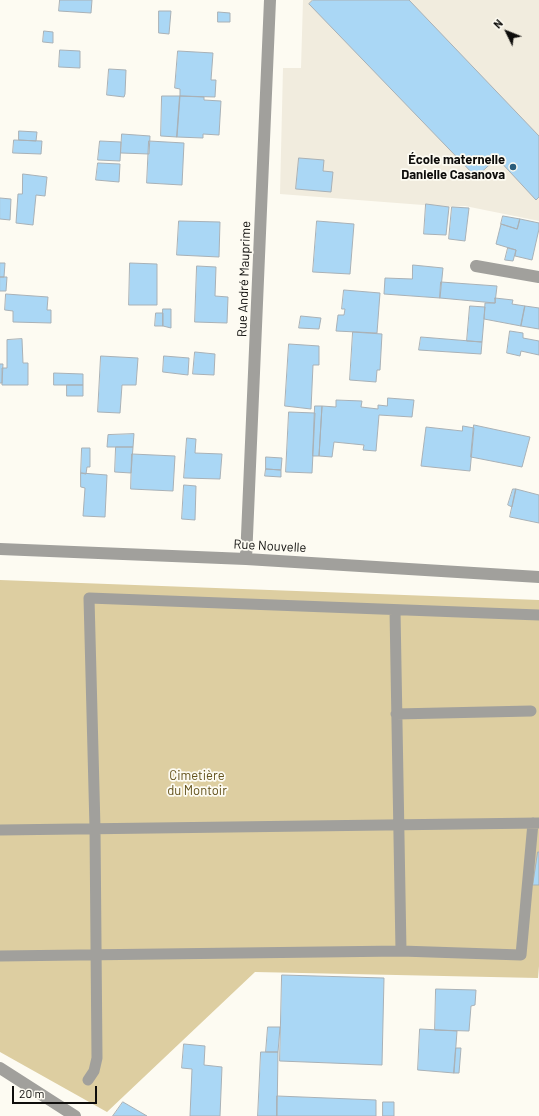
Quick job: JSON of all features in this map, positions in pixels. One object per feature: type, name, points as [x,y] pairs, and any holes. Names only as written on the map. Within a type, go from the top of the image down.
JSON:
[{"type":"street","name":"Rue André Mauprime","points":[[246,558],[270,0]]},
{"type":"street","points":[[476,266],[539,277]]},
{"type":"street","name":"Rue Nouvelle","points":[[0,549],[246,558],[539,577]]},
{"type":"street","points":[[0,1068],[75,1116]]},
{"type":"lane","points":[[88,1080],[94,1071],[97,1058],[95,828],[88,598],[539,616]]},
{"type":"lane","points":[[395,610],[401,951]]},
{"type":"lane","points":[[396,714],[531,711]]},
{"type":"lane","points":[[0,830],[536,823],[521,955],[401,951],[0,956]]},
{"type":"shaded area","points":[[303,0],[539,0],[539,221],[465,206],[449,207],[280,194],[283,68],[301,68]]},
{"type":"green space","name":"Cimetière du Montoir","points":[[0,580],[539,600],[538,978],[255,972],[107,1112],[0,1052]]},
{"type":"building","points":[[60,0],[92,0],[91,13],[59,11]]},
{"type":"building","points":[[313,0],[409,0],[539,136],[539,197],[536,200],[497,158],[476,177],[309,4]]},
{"type":"building","points":[[159,11],[171,11],[169,34],[159,33]]},
{"type":"building","points":[[218,12],[230,13],[230,22],[218,22]]},
{"type":"building","points":[[44,31],[53,32],[53,43],[43,42]]},
{"type":"building","points":[[60,50],[80,51],[80,68],[59,67]]},
{"type":"building","points":[[178,51],[213,53],[211,80],[216,80],[215,97],[180,96],[180,89],[175,88]]},
{"type":"building","points":[[109,69],[126,70],[124,97],[107,95]]},
{"type":"building","points":[[162,96],[180,96],[177,137],[161,136]]},
{"type":"building","points":[[180,96],[204,97],[204,100],[221,101],[219,135],[203,134],[203,138],[177,137]]},
{"type":"building","points":[[19,131],[37,132],[36,141],[19,140]]},
{"type":"building","points":[[122,134],[150,136],[149,154],[121,153]]},
{"type":"building","points":[[14,140],[42,141],[41,154],[13,153]]},
{"type":"building","points":[[100,141],[121,142],[120,161],[98,160]]},
{"type":"building","points":[[149,141],[184,143],[182,185],[147,183]]},
{"type":"building","points":[[299,158],[324,160],[323,171],[333,172],[331,192],[296,189]]},
{"type":"building","points":[[98,163],[120,164],[119,182],[96,180]]},
{"type":"building","points":[[23,174],[47,177],[45,196],[36,195],[33,225],[16,223],[18,194],[22,194]]},
{"type":"building","points":[[0,198],[11,199],[10,220],[0,219]]},
{"type":"building","points":[[426,204],[449,207],[446,235],[424,234]]},
{"type":"building","points":[[452,207],[469,208],[465,241],[449,239]]},
{"type":"building","points":[[503,216],[520,219],[517,229],[501,224]]},
{"type":"building","points":[[520,219],[539,223],[532,260],[515,256],[516,250],[496,244],[501,224],[517,229]]},
{"type":"building","points":[[179,221],[220,222],[219,257],[177,255]]},
{"type":"building","points":[[317,221],[354,224],[350,274],[313,272]]},
{"type":"building","points":[[508,248],[516,250],[513,261],[505,260]]},
{"type":"building","points":[[0,263],[5,263],[4,277],[0,277]]},
{"type":"building","points":[[130,263],[157,264],[157,305],[129,305]]},
{"type":"building","points":[[413,265],[443,268],[440,298],[384,294],[385,278],[412,279]]},
{"type":"building","points":[[197,266],[216,267],[215,296],[228,297],[227,323],[195,322]]},
{"type":"building","points":[[0,277],[7,277],[6,291],[0,291]]},
{"type":"building","points":[[441,282],[497,286],[495,303],[440,298]]},
{"type":"building","points":[[344,290],[380,293],[377,333],[336,331],[338,315],[344,315],[345,309],[342,309]]},
{"type":"building","points":[[6,294],[48,297],[47,310],[51,310],[51,323],[13,322],[13,311],[5,310]]},
{"type":"building","points":[[495,298],[513,300],[512,304],[525,306],[521,326],[484,319],[485,303],[495,303]]},
{"type":"building","points":[[470,306],[485,307],[482,342],[467,341]]},
{"type":"building","points":[[525,306],[539,308],[539,329],[521,326]]},
{"type":"building","points":[[163,309],[171,309],[171,328],[163,326]]},
{"type":"building","points":[[156,313],[163,313],[163,326],[155,326]]},
{"type":"building","points":[[301,316],[321,318],[319,329],[299,328]]},
{"type":"building","points":[[510,331],[523,333],[523,338],[539,341],[539,355],[521,351],[520,356],[507,353]]},
{"type":"building","points":[[353,332],[382,334],[380,370],[377,370],[376,382],[350,380]]},
{"type":"building","points":[[421,337],[482,342],[481,354],[419,350]]},
{"type":"building","points":[[22,339],[23,363],[28,363],[28,385],[2,385],[2,368],[7,368],[7,340]]},
{"type":"building","points":[[289,344],[319,346],[319,365],[313,365],[311,409],[285,406]]},
{"type":"building","points":[[195,352],[215,354],[214,375],[193,374]]},
{"type":"building","points":[[101,356],[138,358],[136,385],[122,385],[120,413],[98,412]]},
{"type":"building","points":[[164,356],[189,358],[188,375],[163,372]]},
{"type":"building","points":[[0,364],[3,364],[2,383],[0,383]]},
{"type":"building","points":[[54,373],[83,374],[83,385],[54,385]]},
{"type":"building","points":[[67,385],[83,385],[83,396],[67,396]]},
{"type":"building","points":[[388,398],[414,400],[412,417],[379,415],[376,451],[363,450],[364,445],[334,442],[332,457],[319,456],[322,406],[336,407],[336,400],[362,401],[361,407],[378,409],[378,405],[387,406]]},
{"type":"building","points":[[315,406],[322,406],[319,456],[313,456]]},
{"type":"building","points":[[289,412],[315,413],[312,473],[286,472]]},
{"type":"building","points":[[474,425],[530,437],[522,467],[471,457]]},
{"type":"building","points":[[463,426],[474,428],[470,471],[421,466],[426,427],[462,431]]},
{"type":"building","points":[[134,434],[133,447],[107,447],[108,435]]},
{"type":"building","points":[[187,438],[196,439],[195,453],[222,454],[220,479],[184,478]]},
{"type":"building","points":[[116,447],[133,447],[131,473],[115,472]]},
{"type":"building","points":[[82,448],[90,448],[90,467],[87,467],[86,474],[81,473]]},
{"type":"building","points":[[132,454],[175,456],[173,491],[131,489]]},
{"type":"building","points":[[266,457],[282,458],[281,470],[266,469]]},
{"type":"building","points":[[266,469],[281,470],[281,477],[265,476]]},
{"type":"building","points":[[81,473],[107,475],[105,517],[83,516],[85,488],[81,487]]},
{"type":"building","points":[[184,485],[196,486],[195,520],[182,519]]},
{"type":"building","points":[[513,489],[516,489],[512,507],[508,505]]},
{"type":"building","points":[[516,489],[539,495],[539,523],[510,517]]},
{"type":"building","points":[[538,852],[539,885],[533,885]]},
{"type":"building","points":[[282,975],[384,978],[382,1065],[280,1061]]},
{"type":"building","points":[[436,989],[476,990],[475,1005],[471,1006],[469,1031],[435,1030]]},
{"type":"building","points":[[268,1027],[280,1027],[278,1052],[266,1052]]},
{"type":"building","points":[[420,1029],[457,1031],[454,1073],[418,1070]]},
{"type":"building","points":[[184,1044],[205,1046],[204,1065],[222,1067],[220,1116],[190,1116],[192,1069],[182,1068]]},
{"type":"building","points":[[456,1048],[461,1048],[459,1073],[454,1073]]},
{"type":"building","points":[[261,1052],[278,1052],[277,1116],[258,1116]]},
{"type":"building","points":[[277,1096],[376,1100],[376,1116],[277,1116]]},
{"type":"building","points":[[123,1102],[147,1116],[113,1116]]},
{"type":"building","points":[[383,1102],[394,1102],[394,1116],[383,1116]]},
{"type":"place","name":"École maternelle Danielle Casanova","points":[[513,167]]}]
